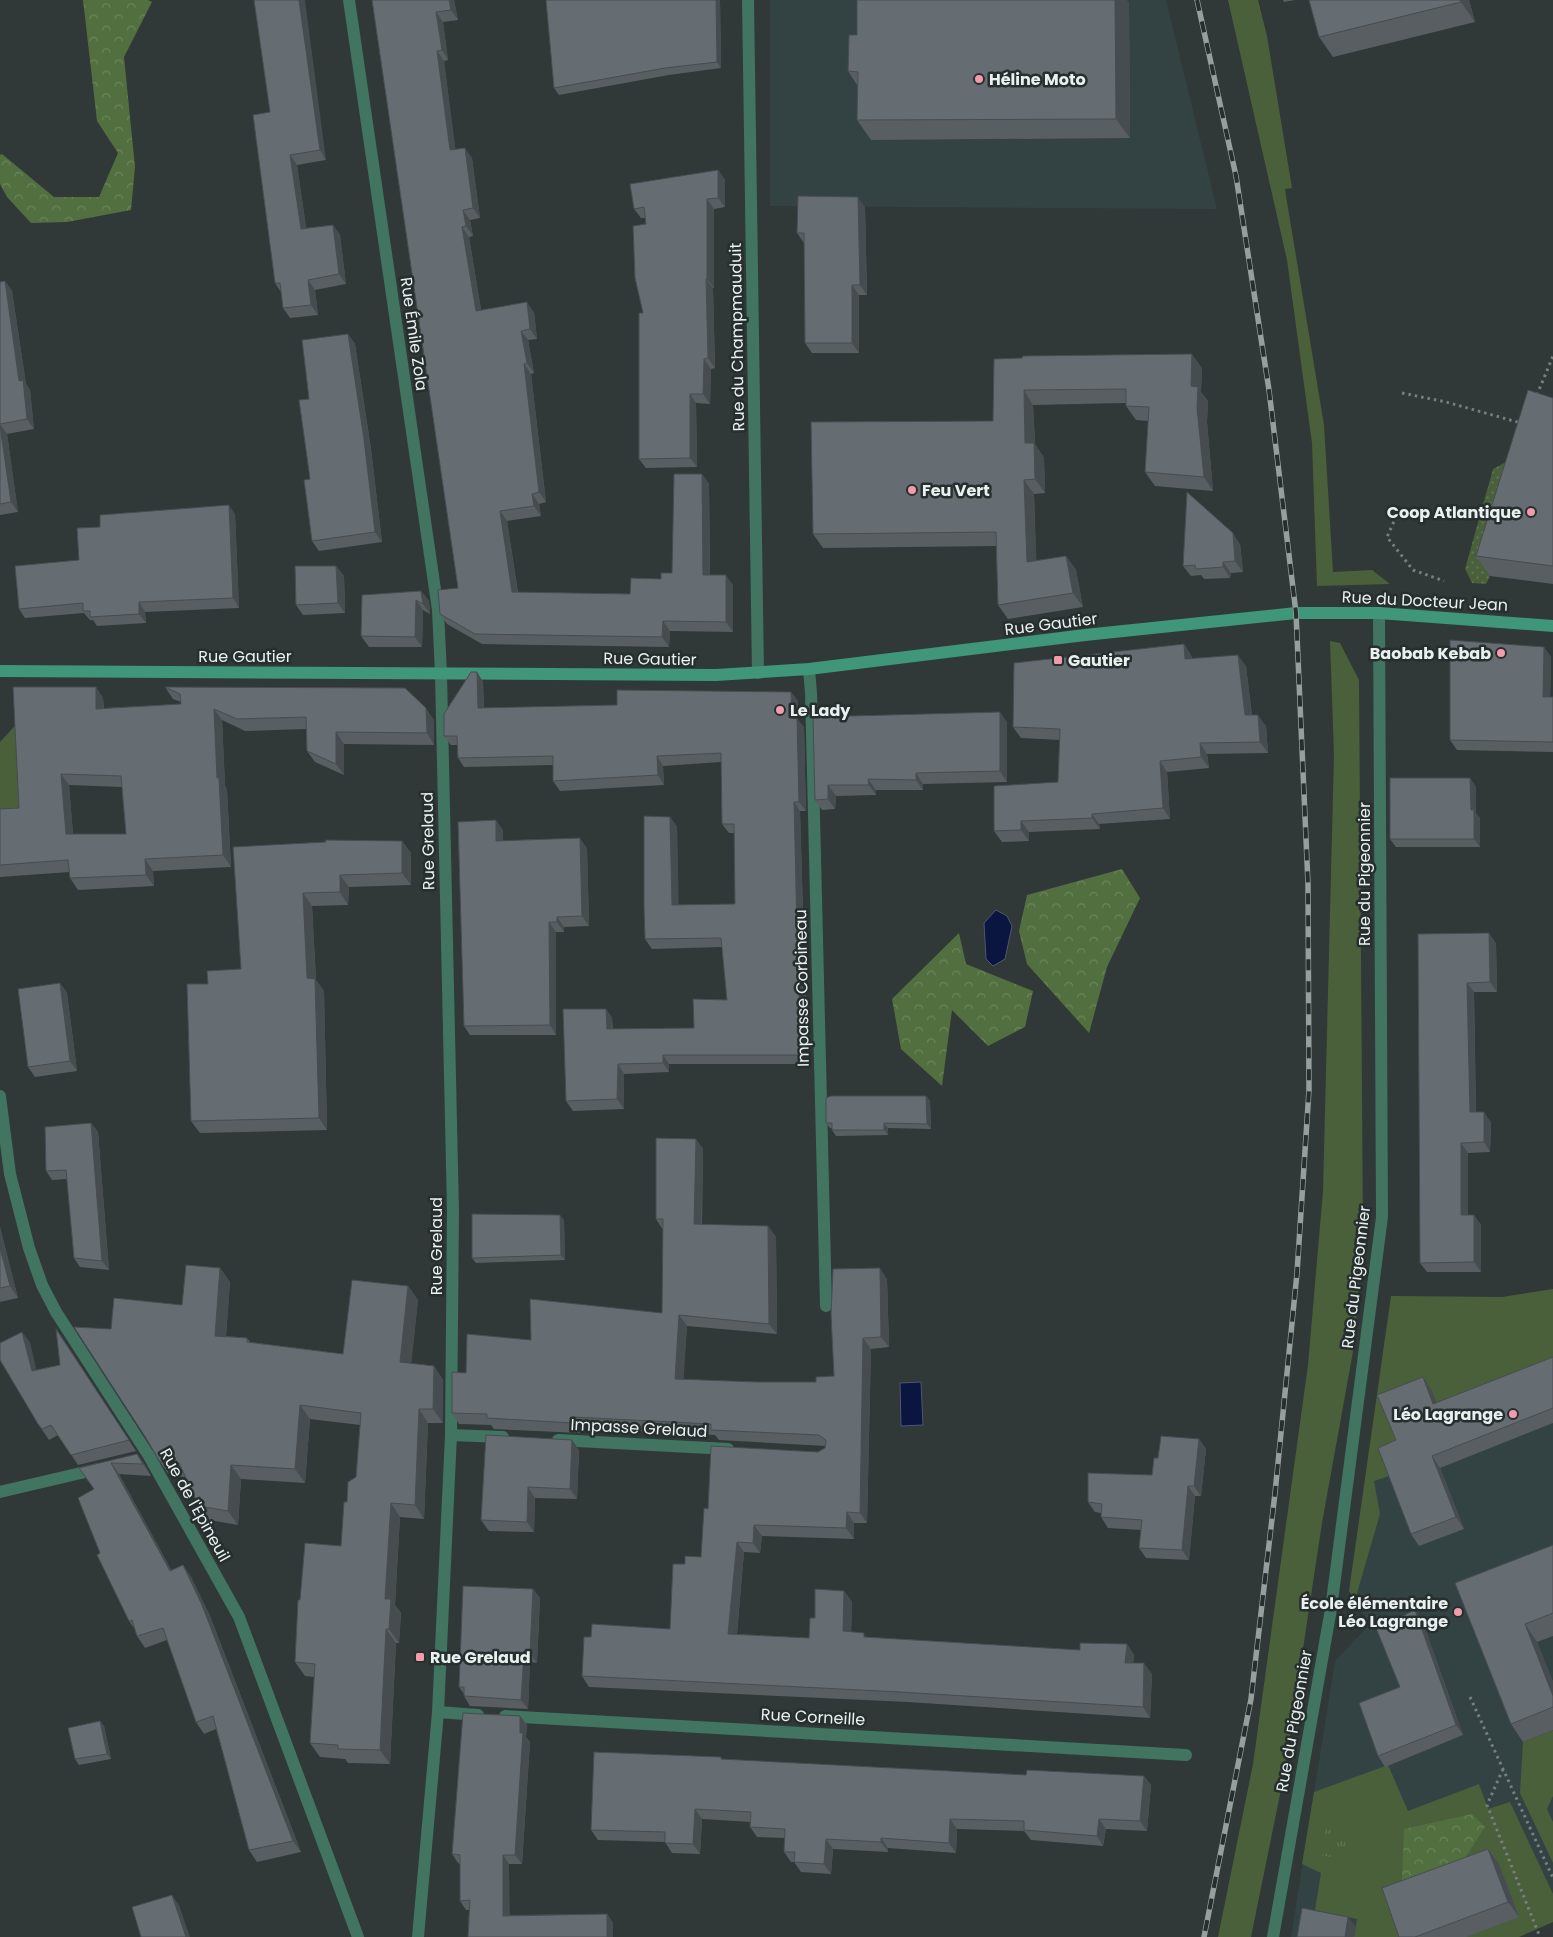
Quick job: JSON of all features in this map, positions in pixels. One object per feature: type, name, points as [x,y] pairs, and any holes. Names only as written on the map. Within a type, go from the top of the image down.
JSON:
[{"type":"street","name":"Rue Émile Zola","points":[[348,0],[438,610],[441,674]]},
{"type":"street","name":"Rue du Champmauduit","points":[[748,0],[758,673]]},
{"type":"street","name":"Rue du Docteur Jean","points":[[1296,614],[1379,613],[1553,626]]},
{"type":"street","name":"Rue du Pigeonnier","points":[[1273,1937],[1331,1609],[1382,1217],[1379,613]]},
{"type":"street","name":"Rue Gautier","points":[[0,671],[716,676],[809,669],[1085,635],[1296,614]]},
{"type":"street","name":"Impasse Corbineau","points":[[809,669],[812,693],[826,1306]]},
{"type":"street","name":"Rue Grelaud","points":[[418,1937],[438,1712],[451,1435],[454,1211],[441,674]]},
{"type":"street","name":"Rue de l'Epineuil","points":[[0,1096],[10,1174],[29,1248],[42,1285],[56,1312],[239,1617],[358,1937]]},
{"type":"street","points":[[451,1435],[520,1438]]},
{"type":"street","name":"Impasse Grelaud","points":[[549,1440],[737,1449]]},
{"type":"street","points":[[0,1492],[112,1465]]},
{"type":"street","name":"Rue Corneille","points":[[438,1712],[1186,1755]]},
{"type":"path","points":[[1537,396],[1553,356]]},
{"type":"path","points":[[1402,393],[1446,402],[1502,419],[1526,424]]},
{"type":"path","points":[[1399,510],[1387,537],[1414,570],[1444,581]]},
{"type":"path","points":[[1470,1697],[1553,1878]]},
{"type":"path","points":[[1503,1769],[1487,1805],[1540,1937]]},
{"type":"shaded area","points":[[770,0],[1166,0],[1217,209],[770,206]]},
{"type":"shaded area","name":"École élémentaire Léo Lagrange","points":[[1553,1289],[1553,1922],[1519,1937],[1291,1937],[1335,1661],[1370,1624],[1349,1591],[1391,1296],[1502,1297]]},
{"type":"green space","points":[[83,0],[148,0],[152,2],[124,57],[135,167],[131,210],[67,222],[31,223],[7,197],[0,184],[0,155],[2,154],[54,197],[99,197],[118,153],[97,121]]},
{"type":"green space","points":[[1228,0],[1258,0],[1267,36],[1292,188],[1285,189],[1324,425],[1333,572],[1372,570],[1390,584],[1317,586],[1312,443],[1287,260]]},
{"type":"green space","points":[[1530,449],[1490,576],[1486,584],[1472,583],[1465,569],[1493,469]]},
{"type":"green space","points":[[1330,641],[1340,643],[1359,680],[1363,1232],[1354,1346],[1322,1523],[1284,1775],[1251,1937],[1218,1937],[1253,1764],[1308,1365],[1323,1191],[1334,754]]},
{"type":"green space","points":[[22,718],[27,819],[0,821],[0,742]]},
{"type":"green space","points":[[1122,869],[1140,898],[1107,967],[1089,1033],[1027,964],[1019,931],[1027,895]]},
{"type":"green space","points":[[959,933],[966,964],[1033,991],[1025,1027],[988,1046],[952,1010],[942,1086],[901,1049],[892,999]]},
{"type":"green space","points":[[1553,1289],[1553,1372],[1404,1452],[1392,1475],[1374,1481],[1380,1514],[1355,1600],[1349,1591],[1391,1296],[1502,1297]]},
{"type":"green space","points":[[1553,1730],[1553,1796],[1547,1809],[1553,1822],[1553,1863],[1520,1793],[1523,1742]]},
{"type":"green space","points":[[1388,1765],[1408,1811],[1479,1784],[1488,1809],[1510,1802],[1553,1894],[1553,1922],[1519,1937],[1354,1937],[1357,1919],[1315,1910],[1321,1873],[1302,1864],[1314,1792]]},
{"type":"green space","points":[[1472,1814],[1485,1827],[1463,1861],[1417,1890],[1402,1880],[1404,1829]]},
{"type":"green space","points":[[1328,1821],[1353,1827],[1345,1860],[1319,1855]]},
{"type":"water","points":[[996,910],[1007,916],[1012,926],[1005,959],[993,966],[986,959],[984,923]]},
{"type":"water","points":[[921,1382],[923,1425],[901,1426],[900,1383]]},
{"type":"building","points":[[254,0],[299,0],[320,150],[290,155],[301,229],[333,225],[339,274],[308,280],[311,305],[283,308],[280,283],[275,283],[253,115],[270,112]]},
{"type":"building","points":[[372,0],[449,0],[451,10],[436,12],[442,50],[437,51],[450,150],[465,148],[473,208],[463,210],[466,226],[462,227],[476,311],[527,302],[530,329],[521,331],[527,363],[524,364],[539,492],[532,494],[534,506],[500,511],[512,592],[630,594],[631,578],[661,579],[661,573],[672,573],[674,474],[702,474],[703,575],[726,575],[726,622],[663,621],[662,637],[475,634],[440,614],[438,590],[458,588]]},
{"type":"building","points":[[546,0],[716,0],[717,62],[665,68],[554,88]]},
{"type":"building","points":[[857,0],[1115,0],[1116,119],[857,120],[858,72],[848,71],[849,35],[857,35]]},
{"type":"building","points":[[1309,0],[1460,0],[1461,2],[1319,37]]},
{"type":"building","points":[[718,170],[718,198],[707,199],[706,279],[708,358],[704,359],[703,394],[690,394],[690,458],[639,459],[639,313],[643,313],[635,278],[633,226],[646,224],[644,207],[634,209],[630,184]]},
{"type":"building","points":[[798,196],[858,197],[860,285],[852,285],[852,343],[805,343],[804,233],[797,233]]},
{"type":"building","points":[[5,281],[19,381],[23,380],[27,419],[0,424],[0,282]]},
{"type":"building","points":[[348,334],[364,439],[375,532],[312,541],[304,480],[310,479],[299,400],[309,399],[302,340]]},
{"type":"building","points":[[1192,354],[1191,386],[1198,387],[1197,408],[1204,477],[1145,472],[1149,407],[1126,406],[1126,389],[1024,390],[1025,443],[1034,443],[1035,479],[1024,480],[1027,562],[1066,556],[1073,593],[998,605],[996,532],[813,534],[811,422],[993,421],[994,359],[1022,358],[1023,356]]},
{"type":"building","name":"Coop Atlantique","points":[[1528,390],[1553,398],[1553,566],[1476,556]]},
{"type":"building","points":[[0,426],[11,502],[0,504]]},
{"type":"building","points":[[1187,492],[1233,533],[1235,561],[1223,562],[1223,567],[1196,569],[1195,565],[1183,566]]},
{"type":"building","points":[[229,505],[233,598],[139,602],[139,614],[90,617],[90,611],[83,611],[83,603],[19,609],[15,566],[79,560],[77,528],[100,527],[100,515]]},
{"type":"building","points":[[295,566],[336,566],[338,603],[296,605]]},
{"type":"building","points":[[421,591],[423,604],[416,600],[415,637],[361,636],[362,595]]},
{"type":"building","points":[[1450,640],[1544,647],[1543,697],[1553,697],[1553,742],[1450,740]]},
{"type":"building","points":[[1184,644],[1185,659],[1238,655],[1245,715],[1258,715],[1260,742],[1200,743],[1201,757],[1160,761],[1163,808],[1092,814],[1092,818],[1021,821],[1021,830],[994,831],[994,786],[1058,782],[1060,729],[1013,727],[1014,663]]},
{"type":"building","points":[[471,672],[477,672],[478,708],[617,705],[617,690],[791,692],[792,718],[797,718],[799,802],[794,802],[802,1055],[663,1055],[663,1063],[618,1064],[617,1099],[566,1101],[563,1009],[606,1009],[607,1029],[694,1028],[693,999],[727,1000],[721,938],[645,939],[644,906],[644,816],[670,817],[672,905],[735,904],[734,824],[722,824],[721,753],[657,756],[658,775],[553,781],[553,756],[458,758],[457,736],[444,736],[444,714]]},
{"type":"building","points":[[13,687],[96,687],[96,709],[181,704],[180,694],[165,687],[405,688],[426,708],[427,733],[336,732],[336,764],[307,751],[306,717],[237,719],[214,709],[223,855],[145,859],[146,875],[70,878],[68,860],[0,865],[0,809],[19,808]],"holes":[[[61,774],[121,776],[126,834],[66,834]]]},
{"type":"building","points":[[1000,712],[1000,771],[916,773],[916,780],[868,779],[869,785],[828,785],[828,799],[815,800],[813,717]]},
{"type":"building","points":[[1390,778],[1470,778],[1471,810],[1474,810],[1474,839],[1390,839]]},
{"type":"building","points":[[496,820],[496,841],[580,838],[582,916],[557,917],[557,922],[549,922],[550,1025],[464,1026],[458,822]]},
{"type":"building","points":[[325,840],[402,841],[402,873],[340,875],[340,892],[303,893],[307,978],[315,979],[319,1118],[191,1121],[187,984],[208,984],[207,971],[241,969],[233,847],[326,842]]},
{"type":"building","points":[[1489,933],[1490,982],[1467,983],[1470,1112],[1484,1112],[1484,1142],[1461,1143],[1461,1215],[1474,1215],[1474,1262],[1420,1263],[1418,934]]},
{"type":"building","points":[[60,983],[70,1061],[28,1067],[18,989]]},
{"type":"building","points":[[831,1096],[926,1096],[927,1124],[884,1123],[884,1130],[832,1130],[832,1123],[826,1123],[826,1098]]},
{"type":"building","points":[[91,1123],[102,1261],[74,1258],[66,1170],[46,1171],[45,1127]]},
{"type":"building","points":[[656,1138],[696,1139],[694,1224],[768,1226],[769,1324],[679,1315],[675,1379],[816,1382],[816,1377],[834,1376],[831,1314],[833,1269],[880,1268],[881,1337],[863,1338],[860,1513],[847,1512],[846,1528],[754,1525],[753,1543],[737,1542],[728,1634],[809,1638],[810,1618],[815,1618],[815,1589],[844,1591],[843,1631],[864,1633],[864,1637],[1080,1650],[1080,1643],[1127,1644],[1125,1663],[1144,1663],[1143,1707],[900,1692],[582,1676],[584,1637],[591,1637],[592,1624],[670,1629],[673,1564],[685,1564],[685,1556],[701,1557],[704,1508],[708,1509],[711,1446],[818,1452],[825,1448],[826,1440],[819,1435],[711,1430],[711,1424],[573,1417],[573,1423],[487,1418],[487,1414],[452,1413],[452,1372],[466,1373],[467,1334],[531,1340],[530,1299],[662,1313],[663,1219],[656,1219]]},
{"type":"building","points":[[472,1214],[560,1215],[561,1255],[472,1258]]},
{"type":"building","points":[[0,1248],[10,1286],[0,1288]]},
{"type":"building","points":[[186,1265],[220,1268],[215,1336],[247,1338],[247,1342],[343,1354],[352,1280],[408,1286],[400,1362],[434,1366],[433,1409],[419,1409],[415,1505],[391,1503],[385,1599],[391,1599],[389,1629],[386,1629],[380,1750],[338,1749],[338,1745],[310,1743],[315,1664],[295,1662],[298,1600],[300,1600],[305,1543],[341,1546],[344,1502],[347,1502],[348,1482],[356,1477],[361,1413],[300,1405],[295,1469],[231,1465],[228,1511],[199,1506],[179,1463],[160,1462],[74,1327],[111,1329],[114,1298],[182,1305]]},
{"type":"building","points":[[56,1329],[129,1440],[71,1455],[51,1425],[42,1429],[38,1424],[0,1360],[0,1343],[22,1332],[32,1371],[60,1365]]},
{"type":"building","points":[[1553,1357],[1553,1408],[1432,1456],[1456,1517],[1411,1534],[1378,1448],[1396,1440],[1377,1395],[1423,1377],[1433,1404]]},
{"type":"building","points":[[486,1435],[572,1440],[570,1489],[528,1487],[527,1522],[481,1520]]},
{"type":"building","points":[[1161,1436],[1199,1439],[1194,1486],[1188,1486],[1182,1550],[1139,1548],[1142,1520],[1101,1517],[1102,1504],[1088,1502],[1088,1473],[1152,1475],[1154,1458],[1158,1458]]},
{"type":"building","points":[[137,1454],[143,1464],[111,1463],[170,1571],[183,1565],[202,1605],[293,1841],[249,1850],[213,1716],[196,1722],[163,1628],[137,1636],[132,1620],[129,1621],[97,1555],[100,1553],[78,1498],[94,1489],[79,1468]]},
{"type":"building","points":[[1553,1545],[1553,1613],[1525,1624],[1553,1696],[1553,1707],[1511,1724],[1455,1583]]},
{"type":"building","points":[[463,1586],[533,1589],[530,1653],[524,1653],[521,1700],[464,1696],[464,1687],[459,1687]]},
{"type":"building","points":[[1415,1610],[1456,1725],[1378,1756],[1359,1703],[1400,1687],[1376,1628]]},
{"type":"building","points":[[463,1713],[520,1716],[520,1733],[523,1733],[515,1855],[503,1855],[503,1916],[607,1914],[607,1937],[468,1937],[470,1900],[460,1901],[460,1855],[452,1854]]},
{"type":"building","points":[[100,1721],[107,1754],[75,1759],[68,1728]]},
{"type":"building","points":[[594,1752],[721,1757],[721,1759],[1026,1775],[1027,1770],[1144,1776],[1140,1821],[1099,1819],[1097,1836],[1024,1830],[1024,1821],[950,1819],[949,1843],[881,1838],[881,1842],[826,1839],[824,1864],[794,1862],[795,1852],[784,1852],[785,1829],[750,1827],[751,1812],[695,1809],[693,1844],[665,1843],[665,1832],[591,1830]]},
{"type":"building","points":[[1488,1849],[1508,1902],[1415,1937],[1399,1937],[1382,1888]]},
{"type":"building","points":[[172,1895],[186,1937],[141,1937],[132,1907]]},
{"type":"building","points":[[1302,1908],[1348,1917],[1345,1937],[1297,1937]]},
{"type":"railway","points":[[1197,0],[1236,176],[1269,390],[1296,613],[1308,884],[1309,1090],[1297,1273],[1275,1493],[1251,1699],[1204,1937]]},
{"type":"place","name":"Héline Moto","points":[[979,79]]},
{"type":"place","name":"Feu Vert","points":[[912,490]]},
{"type":"place","name":"Coop Atlantique","points":[[1531,512]]},
{"type":"place","name":"Baobab Kebab","points":[[1501,653]]},
{"type":"place","name":"Gautier","points":[[1058,660]]},
{"type":"place","name":"Le Lady","points":[[780,710]]},
{"type":"place","name":"Léo Lagrange","points":[[1513,1414]]},
{"type":"place","name":"École élémentaire Léo Lagrange","points":[[1458,1612]]},
{"type":"place","name":"Rue Grelaud","points":[[420,1657]]}]
